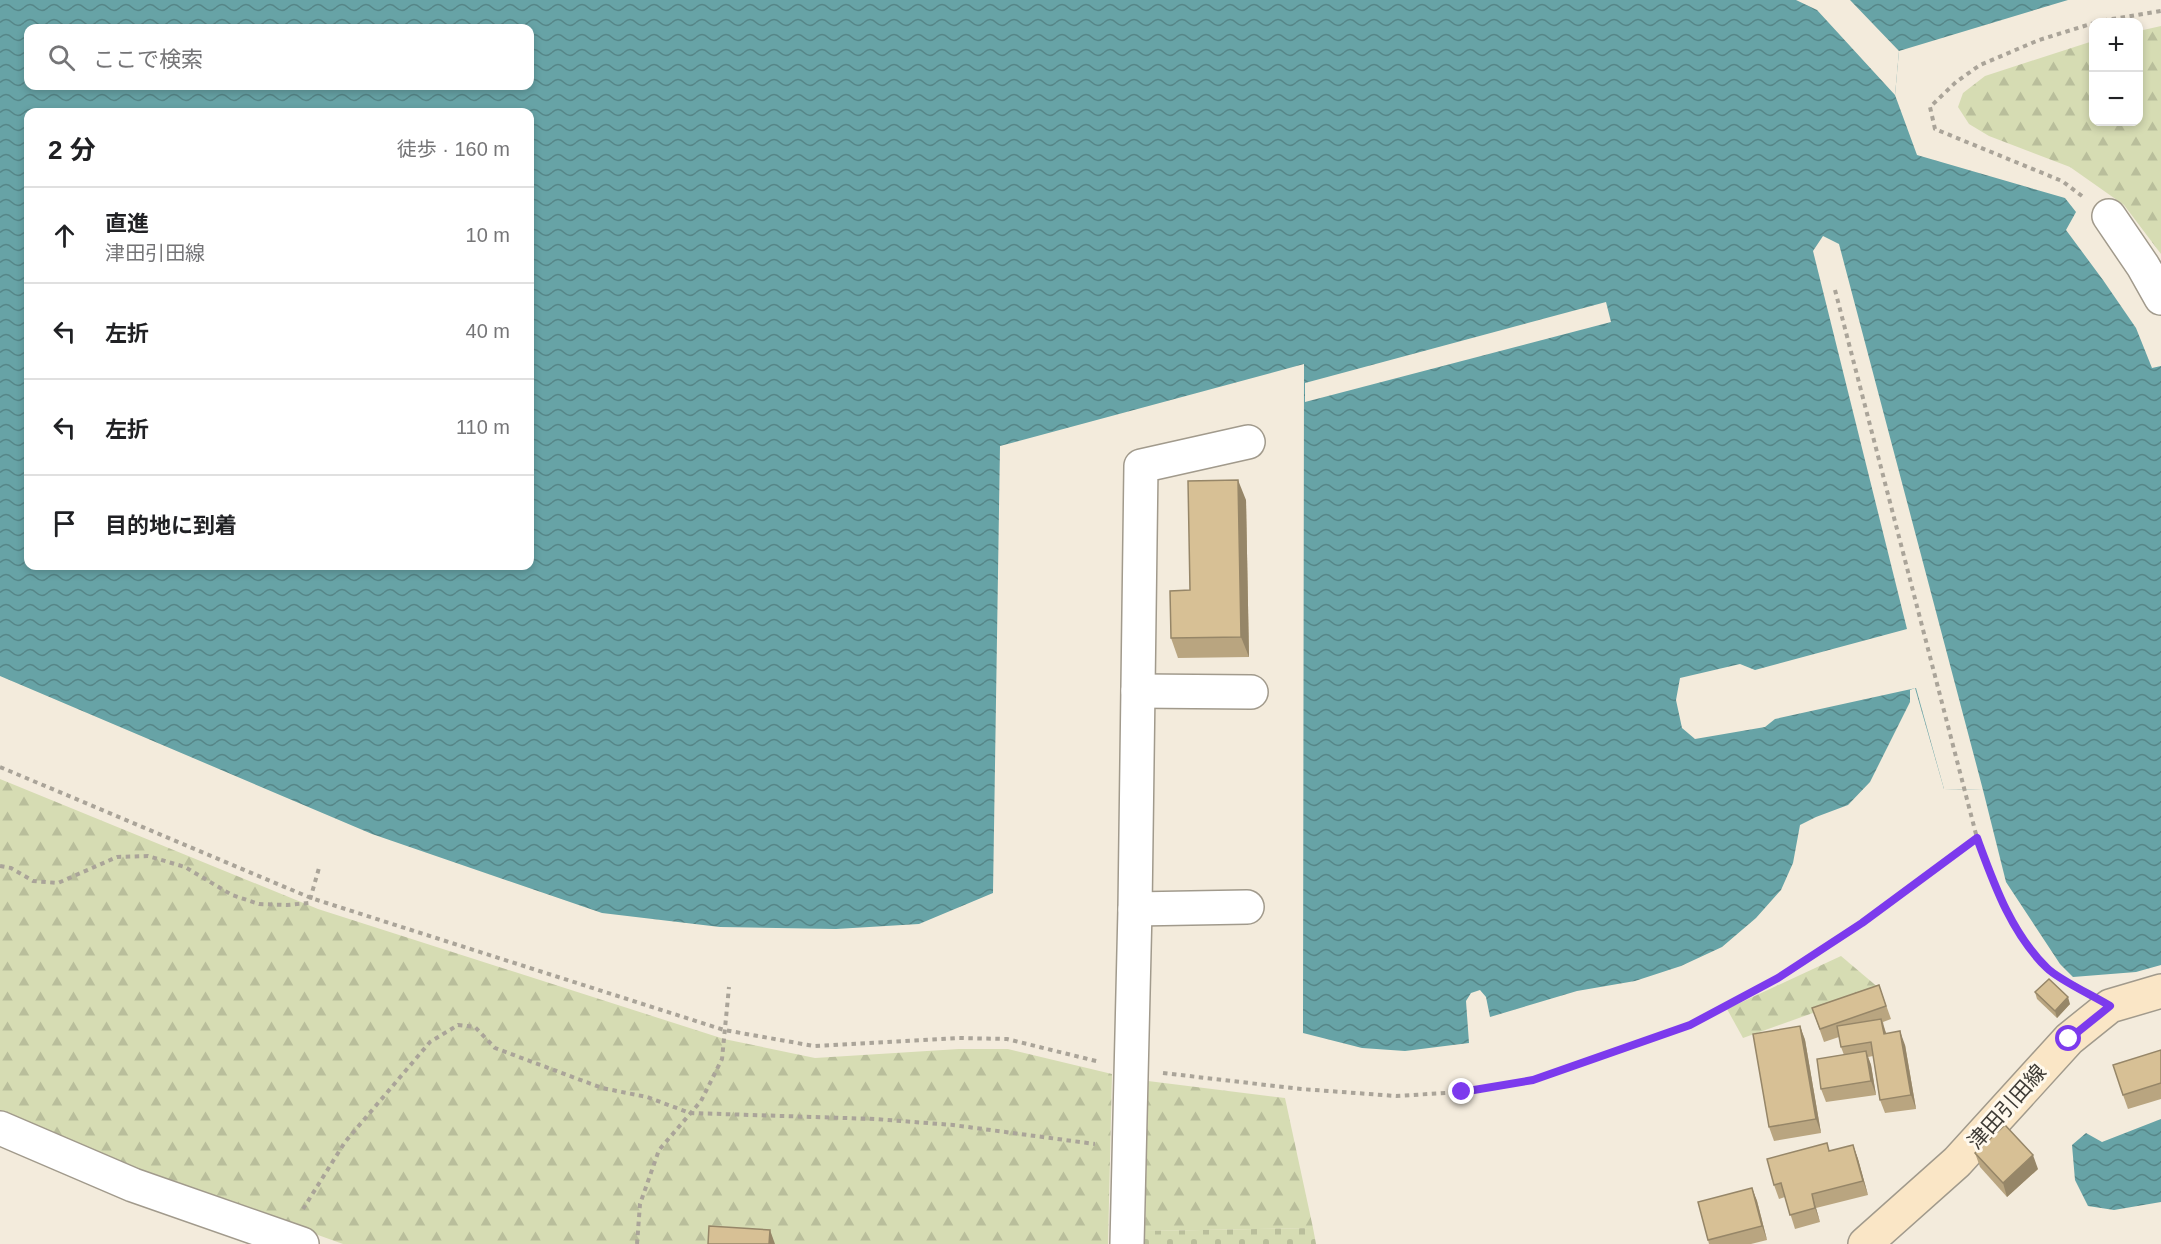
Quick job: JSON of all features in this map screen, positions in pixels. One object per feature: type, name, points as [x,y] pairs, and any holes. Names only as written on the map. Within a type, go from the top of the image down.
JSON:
[{"type":"main road","name":"津田引田線","points":[[1865,1244],[1958,1162],[2069,1039],[2110,1006],[2161,990]]},
{"type":"street","points":[[2109,216],[2143,266],[2161,298]]},
{"type":"street","points":[[1127,1244],[1135,909],[1141,466],[1248,442]]},
{"type":"street","points":[[1138,691],[1251,692]]},
{"type":"street","points":[[1135,909],[1247,907]]},
{"type":"street","points":[[0,1128],[133,1185],[293,1241]]},
{"type":"path","points":[[2122,18],[2161,11]]},
{"type":"path","points":[[2089,25],[2040,40],[1980,64],[1956,82],[1930,107],[1935,129],[2062,181],[2109,216]]},
{"type":"path","points":[[1834,290],[1977,838],[1998,897],[2028,945],[2048,969],[2110,1006]]},
{"type":"path","points":[[0,767],[311,898],[724,1030],[814,1046],[958,1038],[1007,1039],[1131,1070],[1301,1089],[1396,1096],[1462,1092],[1533,1080],[1690,1025],[1778,978],[1862,923],[1977,838]]},
{"type":"path","points":[[0,866],[11,868],[33,881],[58,883],[117,857],[148,855],[185,867],[232,896],[259,904],[287,905],[309,903],[319,868]]},
{"type":"path","points":[[637,1244],[640,1203],[659,1150],[701,1101],[722,1059],[729,987]]},
{"type":"path","points":[[293,1241],[345,1142],[430,1042],[458,1025],[475,1027],[495,1048],[602,1088],[647,1097],[690,1113],[875,1119],[953,1125],[1071,1142],[1129,1147]]},
{"type":"green space","points":[[2161,26],[2161,254],[2124,205],[2070,167],[1989,136],[1969,124],[1958,107],[1963,93],[1985,76],[2089,42],[2089,126],[2143,126],[2143,30]]},
{"type":"green space","points":[[0,779],[318,909],[724,1039],[815,1058],[959,1049],[1008,1049],[1112,1074],[1108,1244],[343,1244],[140,1171],[0,1112]]},
{"type":"green space","points":[[1841,956],[1880,989],[1743,1038],[1727,1009]]},
{"type":"green space","points":[[1148,1081],[1285,1098],[1313,1228],[1145,1231]]},
{"type":"green space","points":[[1313,1228],[1316,1244],[1144,1244],[1145,1231]]},
{"type":"water","points":[[0,0],[2068,0],[1899,51],[1895,95],[1917,155],[2065,198],[2076,212],[2066,230],[2136,328],[2152,368],[2161,366],[2161,965],[2136,972],[2073,977],[2060,964],[2006,882],[1983,790],[1944,789],[1915,688],[1910,690],[1910,702],[1870,782],[1848,805],[1800,825],[1793,863],[1781,890],[1756,918],[1722,947],[1681,966],[1635,981],[1577,991],[1490,1017],[1486,997],[1480,990],[1471,993],[1466,1001],[1469,1043],[1405,1051],[1362,1048],[1303,1033],[1304,364],[1000,446],[993,893],[919,924],[836,929],[720,927],[602,913],[372,834],[0,676]]},
{"type":"water","points":[[2161,1119],[2161,1202],[2114,1210],[2088,1206],[2075,1180],[2072,1145],[2086,1133],[2102,1142]]},
{"type":"pier","points":[[1796,0],[1850,0],[1899,51],[1895,95],[1817,10]]},
{"type":"pier","points":[[1823,236],[1839,244],[1983,790],[1944,789],[1916,688],[1775,719],[1765,727],[1695,739],[1682,728],[1676,700],[1680,678],[1740,664],[1755,670],[1907,629],[1813,251]]},
{"type":"pier","points":[[1606,302],[1611,322],[1305,402],[1305,383]]},
{"type":"building","points":[[1238,480],[1241,637],[1171,638],[1170,591],[1190,590],[1188,481]]},
{"type":"building","points":[[2049,979],[2068,997],[2055,1011],[2035,992]]},
{"type":"building","points":[[1879,985],[1886,1006],[1820,1029],[1812,1008]]},
{"type":"building","points":[[1881,1019],[1884,1034],[1900,1031],[1911,1095],[1880,1100],[1871,1042],[1841,1047],[1837,1026]]},
{"type":"building","points":[[1800,1026],[1816,1119],[1769,1127],[1753,1034]]},
{"type":"building","points":[[2161,1050],[2161,1083],[2123,1095],[2113,1065]]},
{"type":"building","points":[[1866,1051],[1871,1081],[1821,1089],[1817,1059]]},
{"type":"building","points":[[2005,1125],[2033,1155],[2003,1183],[1975,1153]]},
{"type":"building","points":[[1827,1143],[1829,1151],[1853,1145],[1863,1181],[1812,1194],[1815,1208],[1790,1215],[1781,1183],[1774,1185],[1767,1159]]},
{"type":"building","points":[[1752,1188],[1762,1226],[1708,1240],[1698,1202]]},
{"type":"building","points":[[709,1226],[770,1230],[769,1244],[708,1244]]},
{"type":"route","points":[[1462,1092],[1533,1080],[1690,1025],[1778,978],[1862,923],[1977,838],[1998,897],[2028,945],[2048,969],[2110,1006],[2069,1039]]}]
